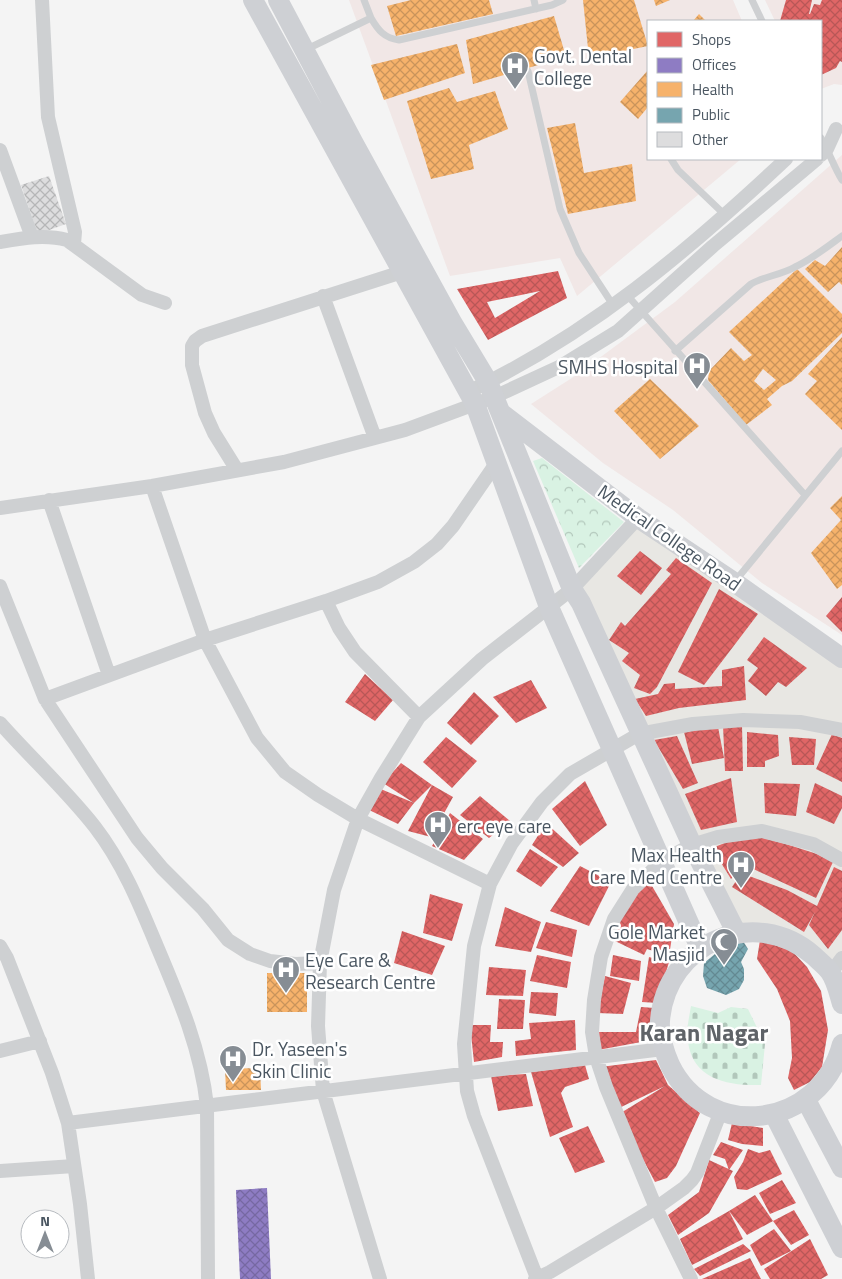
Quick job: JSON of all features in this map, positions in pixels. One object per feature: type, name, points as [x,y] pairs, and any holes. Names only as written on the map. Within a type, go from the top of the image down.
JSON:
[{"type":"main road","points":[[253,0],[471,398],[549,607],[700,948]]},
{"type":"main road","points":[[278,0],[452,324],[494,397],[572,589],[581,604],[692,845],[737,934]]},
{"type":"main road","name":"Medical College Road","points":[[494,397],[638,518],[734,582],[842,658]]},
{"type":"main road","points":[[841,1055],[825,1082],[806,1100],[791,1109],[774,1114],[751,1117],[720,1111],[699,1100],[676,1078],[663,1049],[660,1022],[664,996],[676,972],[687,959],[700,948],[717,939],[737,934],[760,933],[783,938],[836,965],[842,1004]]},
{"type":"main road","points":[[806,1100],[842,1168]]},
{"type":"main road","points":[[774,1114],[842,1248]]},
{"type":"street","points":[[42,0],[48,117],[75,232],[74,244]]},
{"type":"street","points":[[822,131],[839,127]]},
{"type":"street","points":[[823,148],[839,127]]},
{"type":"street","points":[[0,150],[32,237]]},
{"type":"street","points":[[494,397],[570,335],[627,295],[688,248],[785,160]]},
{"type":"street","points":[[0,508],[152,486],[284,462],[405,430],[471,398],[494,397],[576,357],[618,331],[713,246],[816,160]]},
{"type":"street","points":[[0,242],[32,237],[57,237],[67,240],[142,294],[165,303]]},
{"type":"street","points":[[237,470],[205,413],[192,365],[192,346],[195,341],[202,336],[402,272]]},
{"type":"street","points":[[324,296],[375,438]]},
{"type":"street","points":[[45,699],[205,640],[378,582],[414,562],[437,544],[452,526],[496,462]]},
{"type":"street","points":[[152,486],[205,640],[257,738],[285,772],[358,819],[490,884]]},
{"type":"street","points":[[48,500],[109,675]]},
{"type":"street","points":[[380,1279],[323,1091],[318,1026],[320,963],[334,890],[358,819],[419,717],[482,658],[572,589],[638,518]]},
{"type":"street","points":[[0,586],[45,699],[137,838],[162,868],[203,909],[228,940],[250,954],[270,961],[295,964],[320,963]]},
{"type":"street","points":[[326,601],[339,628],[355,652],[419,717]]},
{"type":"street","points":[[720,1111],[697,1172],[692,1180],[656,1208],[551,1276],[536,1278],[474,1116],[467,1091],[465,1074],[464,1044],[474,946],[490,884],[512,843],[542,802],[570,774],[640,734],[693,724],[743,720],[800,722],[842,730]]},
{"type":"street","points":[[0,723],[78,806],[118,861],[140,906],[192,1033],[204,1079],[207,1106],[208,1279]]},
{"type":"street","points":[[691,1279],[656,1208],[606,1087],[596,1057],[592,1032],[594,1000],[601,957],[614,919],[633,889],[662,861],[692,845],[718,837],[762,831],[813,844],[842,860]]},
{"type":"street","points":[[0,948],[7,958],[40,1041],[68,1123],[88,1279]]},
{"type":"street","points":[[0,1051],[40,1041]]},
{"type":"street","points":[[68,1123],[663,1049]]},
{"type":"street","points":[[0,1171],[74,1166]]},
{"type":"lane","points":[[364,0],[371,18],[379,31],[391,39],[399,40],[552,6],[563,0]]},
{"type":"lane","points":[[534,0],[536,9]]},
{"type":"lane","points":[[752,0],[762,20]]},
{"type":"lane","points":[[304,50],[371,18]]},
{"type":"lane","points":[[528,71],[560,209],[579,254],[613,305]]},
{"type":"lane","points":[[823,148],[842,180]]},
{"type":"lane","points":[[672,160],[678,170],[725,215]]},
{"type":"lane","points":[[675,351],[751,284],[762,277],[794,268],[813,258],[842,236]]},
{"type":"lane","points":[[627,295],[640,312],[804,495]]},
{"type":"lane","points":[[734,582],[842,451]]},
{"type":"shaded area","name":"Govt. Dental College","points":[[349,0],[733,0],[742,20],[647,20],[647,160],[740,160],[577,296],[560,258],[450,276]]},
{"type":"shaded area","points":[[765,0],[842,0],[842,85],[834,84],[822,89],[822,20],[775,20]]},
{"type":"shaded area","name":"SMHS Hospital","points":[[842,155],[842,635],[762,583],[673,510],[603,463],[531,404],[575,376],[675,302]]},
{"type":"shaded area","points":[[638,518],[842,660],[842,958],[831,973],[804,948],[737,934],[572,589]]},
{"type":"green space","points":[[542,458],[624,522],[579,568],[533,461]]},
{"type":"green space","points":[[691,1006],[718,1013],[731,1007],[748,1009],[765,1044],[761,1085],[725,1082],[705,1073],[697,1065],[691,1055],[687,1038]]},
{"type":"building: Shops","points":[[786,0],[812,0],[810,14],[814,4],[820,5],[822,0],[842,0],[842,62],[840,61],[836,68],[822,75],[822,20],[780,20]]},
{"type":"building: Shops","points":[[558,271],[567,298],[488,340],[457,289]],"holes":[[[540,291],[495,318],[487,302]]]},
{"type":"building: Shops","points":[[640,551],[662,568],[641,595],[617,576]]},
{"type":"building: Shops","points":[[676,558],[712,583],[657,687],[650,694],[634,688],[640,675],[622,661],[629,653],[609,640],[621,622],[625,626],[671,574],[666,570]]},
{"type":"building: Shops","points":[[719,589],[758,614],[704,685],[678,672]]},
{"type":"building: Shops","points":[[842,597],[842,632],[826,616]]},
{"type":"building: Shops","points":[[764,637],[807,668],[786,687],[778,682],[766,696],[748,681],[758,668],[747,660]]},
{"type":"building: Shops","points":[[744,666],[746,700],[679,708],[646,716],[635,699],[658,694],[664,684],[675,683],[675,689],[722,686],[722,670]]},
{"type":"building: Shops","points":[[365,674],[393,700],[375,721],[345,702]]},
{"type":"building: Shops","points":[[531,680],[547,708],[516,723],[493,697]]},
{"type":"building: Shops","points":[[474,692],[499,716],[471,745],[447,723]]},
{"type":"building: Shops","points":[[723,725],[742,725],[743,771],[725,771]]},
{"type":"building: Shops","points":[[718,727],[724,758],[692,764],[684,732]]},
{"type":"building: Shops","points":[[747,732],[778,735],[779,756],[765,761],[765,767],[747,767]]},
{"type":"building: Shops","points":[[832,734],[842,738],[842,782],[816,769]]},
{"type":"building: Shops","points":[[677,736],[698,783],[683,789],[654,740]]},
{"type":"building: Shops","points":[[446,737],[477,761],[452,788],[423,762]]},
{"type":"building: Shops","points":[[789,737],[816,739],[814,765],[792,765]]},
{"type":"building: Shops","points":[[401,763],[432,785],[414,803],[383,783]]},
{"type":"building: Shops","points":[[731,778],[737,822],[701,830],[685,794]]},
{"type":"building: Shops","points":[[585,781],[607,825],[580,846],[552,809]]},
{"type":"building: Shops","points":[[764,783],[800,784],[796,816],[765,813]]},
{"type":"building: Shops","points":[[815,783],[842,796],[842,808],[834,824],[806,812]]},
{"type":"building: Shops","points":[[432,785],[453,797],[431,837],[408,831]]},
{"type":"building: Shops","points":[[376,787],[414,803],[398,824],[365,808]]},
{"type":"building: Shops","points":[[480,796],[510,821],[489,838],[460,815]]},
{"type":"building: Shops","points":[[450,813],[483,839],[464,860],[432,846]]},
{"type":"building: Shops","points":[[546,823],[579,853],[563,867],[532,845]]},
{"type":"building: Shops","points":[[760,837],[817,854],[833,862],[816,898],[747,866],[742,866],[731,879],[712,848],[730,841]]},
{"type":"building: Shops","points":[[530,849],[558,867],[541,887],[516,871]]},
{"type":"building: Shops","points":[[580,866],[611,882],[589,926],[550,911]]},
{"type":"building: Shops","points":[[834,867],[842,871],[842,930],[828,949],[809,925],[815,912],[804,932],[732,887],[738,878],[749,876],[787,890],[817,906]]},
{"type":"building: Shops","points":[[648,879],[674,924],[669,956],[647,949],[644,955],[615,941],[616,922]]},
{"type":"building: Shops","points":[[430,894],[463,904],[452,941],[423,933]]},
{"type":"building: Shops","points":[[505,907],[541,922],[531,952],[495,946]]},
{"type":"building: Shops","points":[[546,922],[577,930],[572,957],[536,948]]},
{"type":"building: Shops","points":[[402,931],[445,946],[432,975],[394,963]]},
{"type":"building: Shops","points":[[760,940],[792,951],[807,967],[821,991],[828,1030],[822,1067],[810,1082],[794,1090],[788,1078],[792,1058],[790,1021],[777,989],[757,959]]},
{"type":"building: Shops","points":[[537,955],[571,962],[567,988],[530,981]]},
{"type":"building: Shops","points":[[613,955],[641,961],[639,981],[610,976]]},
{"type":"building: Shops","points":[[649,957],[669,962],[657,1003],[642,1002]]},
{"type":"building: Shops","points":[[489,967],[526,970],[523,996],[486,995]]},
{"type":"building: Shops","points":[[605,976],[631,983],[623,1014],[597,1013]]},
{"type":"building: Shops","points":[[531,992],[558,993],[556,1016],[529,1013]]},
{"type":"building: Shops","points":[[499,999],[525,1000],[523,1029],[497,1029]]},
{"type":"building: Shops","points":[[641,1007],[655,1008],[652,1040],[598,1050],[598,1032],[636,1032]]},
{"type":"building: Shops","points":[[575,1020],[576,1050],[516,1056],[515,1041],[531,1039],[529,1023]]},
{"type":"building: Shops","points":[[470,1025],[491,1025],[490,1042],[503,1042],[502,1057],[474,1062]]},
{"type":"building: Shops","points":[[656,1060],[668,1085],[700,1113],[676,1166],[667,1178],[655,1182],[619,1114],[665,1086],[617,1109],[600,1067]]},
{"type":"building: Shops","points":[[585,1065],[589,1079],[565,1087],[561,1093],[573,1127],[550,1137],[531,1072]]},
{"type":"building: Shops","points":[[526,1074],[533,1106],[498,1111],[491,1076]]},
{"type":"building: Shops","points":[[732,1123],[763,1128],[763,1146],[742,1144],[728,1140]]},
{"type":"building: Shops","points":[[588,1126],[605,1162],[575,1173],[559,1138]]},
{"type":"building: Shops","points":[[721,1142],[743,1150],[729,1170],[725,1159],[713,1155]]},
{"type":"building: Shops","points":[[748,1149],[759,1153],[770,1150],[782,1174],[747,1190],[737,1189],[734,1177]]},
{"type":"building: Shops","points":[[709,1160],[733,1171],[709,1213],[678,1235],[668,1215],[699,1192]]},
{"type":"building: Shops","points":[[782,1180],[796,1203],[770,1214],[759,1193]]},
{"type":"building: Shops","points":[[755,1195],[773,1221],[747,1235],[729,1211]]},
{"type":"building: Shops","points":[[794,1210],[809,1235],[791,1245],[773,1221]]},
{"type":"building: Shops","points":[[729,1211],[743,1239],[692,1265],[680,1239]]},
{"type":"building: Shops","points":[[774,1229],[791,1251],[761,1266],[750,1245]]},
{"type":"building: Shops","points":[[810,1239],[828,1275],[821,1279],[770,1279],[764,1269]]},
{"type":"building: Shops","points":[[743,1244],[751,1251],[700,1276],[694,1269]]},
{"type":"building: Shops","points":[[750,1258],[761,1279],[702,1279]]},
{"type":"building: Offices","points":[[267,1188],[271,1279],[240,1279],[236,1190]]},
{"type":"building: Health","points":[[411,0],[489,0],[493,14],[396,36],[387,6]]},
{"type":"building: Health","points":[[583,0],[634,0],[647,46],[589,58]]},
{"type":"building: Health","points":[[654,0],[670,0],[656,6]]},
{"type":"building: Health","points":[[699,14],[705,20],[694,20]]},
{"type":"building: Health","points":[[554,16],[566,57],[473,84],[466,40]]},
{"type":"building: Health","points":[[457,44],[465,73],[384,100],[371,65]]},
{"type":"building: Health","points":[[647,71],[647,108],[638,119],[620,102]]},
{"type":"building: Health","points":[[449,88],[457,102],[495,91],[508,129],[469,145],[474,169],[431,179],[407,101]]},
{"type":"building: Health","points":[[575,123],[584,173],[632,164],[636,201],[568,214],[547,128]]},
{"type":"building: Health","points":[[842,247],[842,285],[839,282],[828,292],[805,269],[815,260],[825,266]]},
{"type":"building: Health","points":[[797,269],[842,314],[842,333],[792,381],[782,386],[767,399],[772,405],[746,425],[708,380],[709,371],[731,348],[744,361],[752,355],[729,332]],"holes":[[[763,369],[776,380],[764,390],[754,381]]]},
{"type":"building: Health","points":[[842,337],[842,430],[805,394],[817,381],[808,374]]},
{"type":"building: Health","points":[[650,379],[699,426],[660,459],[614,411]]},
{"type":"building: Health","points":[[842,496],[842,585],[837,589],[811,553],[841,520],[830,508]]},
{"type":"building: Health","points":[[267,973],[307,973],[307,1012],[267,1012]]},
{"type":"building: Health","points":[[260,1068],[261,1090],[226,1090],[225,1069]]},
{"type":"building: Public","name":"Gole Market Masjid","points":[[743,941],[748,949],[741,962],[744,969],[744,980],[739,989],[726,995],[707,988],[703,976],[704,963],[715,954],[728,953],[731,942]]},
{"type":"building: Other","points":[[49,176],[66,224],[38,234],[21,185]]},
{"type":"place","name":"Govt. Dental College","points":[[515,90]]},
{"type":"place","name":"SMHS Hospital","points":[[697,390]]},
{"type":"place","name":"erc eye care","points":[[438,849]]},
{"type":"place","name":"Max Health Care Med Centre","points":[[741,889]]},
{"type":"place","name":"Gole Market Masjid","points":[[724,966]]},
{"type":"place","name":"Eye Care & Research Centre","points":[[286,994]]},
{"type":"place","name":"Dr. Yaseen's Skin Clinic","points":[[233,1083]]},
{"type":"district","name":"Karan Nagar","points":[[704,1032]]}]
